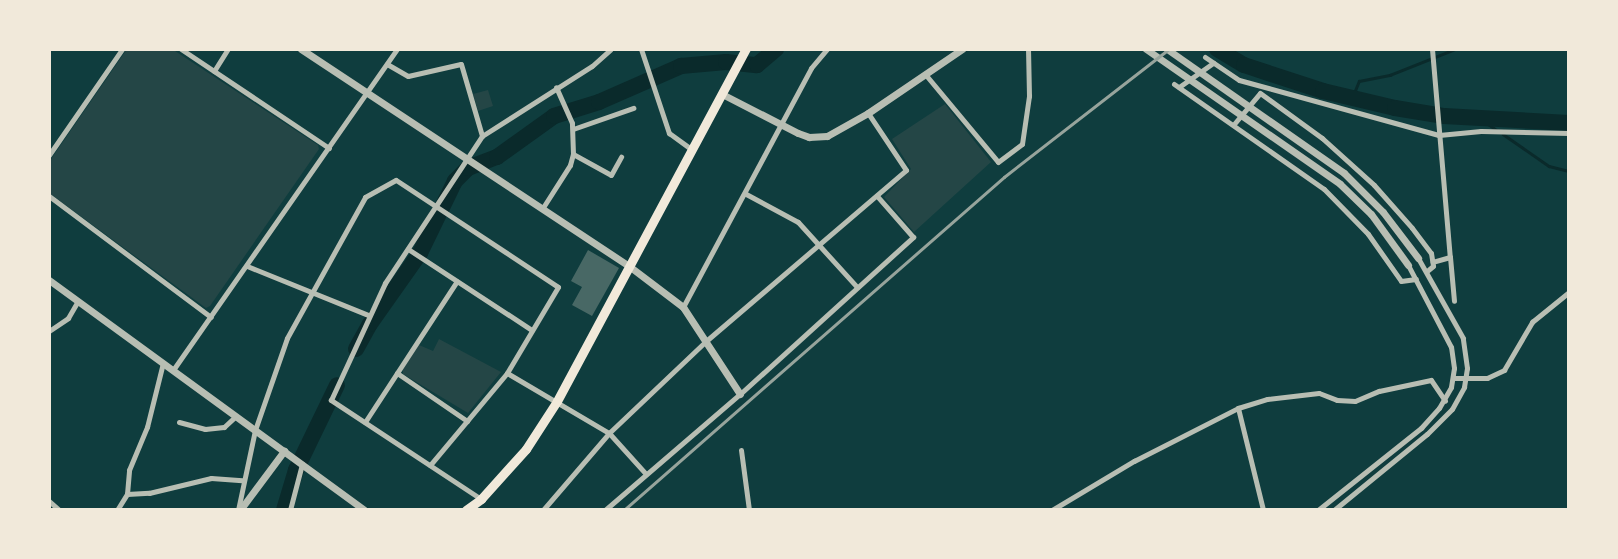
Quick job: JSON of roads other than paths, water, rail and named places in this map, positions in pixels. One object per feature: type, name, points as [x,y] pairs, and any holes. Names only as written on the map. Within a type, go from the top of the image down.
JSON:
[{"type":"main road","points":[[466,510],[481,499],[526,449],[557,401],[746,49]]},
{"type":"street","points":[[49,155],[122,49]]},
{"type":"street","points":[[181,49],[329,148]]},
{"type":"street","points":[[214,71],[229,49]]},
{"type":"street","points":[[301,49],[629,265],[683,307],[740,394]]},
{"type":"street","points":[[173,370],[397,49]]},
{"type":"street","points":[[481,499],[331,400],[368,315],[482,136],[592,66],[611,49]]},
{"type":"street","points":[[641,49],[669,133],[691,149]]},
{"type":"street","points":[[683,307],[746,194],[811,68],[827,49]]},
{"type":"street","points":[[722,94],[798,134],[818,137],[836,132],[868,113],[962,49]]},
{"type":"street","points":[[925,75],[998,162],[1022,144],[1029,96],[1028,49]]},
{"type":"street","points":[[1146,49],[1340,184],[1371,214],[1408,265],[1451,347],[1453,378],[1445,401],[1421,428],[1318,510]]},
{"type":"street","points":[[1167,49],[1344,173],[1383,212],[1418,258],[1463,338],[1466,379],[1460,397],[1442,420],[1334,510]]},
{"type":"street","points":[[1439,49],[1432,52],[1454,301]]},
{"type":"street","points":[[1205,57],[1239,80],[1438,135],[1481,131],[1569,133]]},
{"type":"street","points":[[1213,63],[1177,86],[1324,189],[1368,234],[1401,281],[1416,279]]},
{"type":"street","points":[[387,64],[408,76],[461,64],[482,136]]},
{"type":"street","points":[[542,209],[570,165],[573,153],[573,129],[556,87]]},
{"type":"street","points":[[1234,124],[1257,93],[1264,94],[1322,138],[1374,185],[1424,245],[1433,262]]},
{"type":"street","points":[[1278,107],[1287,94]]},
{"type":"street","points":[[573,129],[633,108]]},
{"type":"street","points":[[543,510],[609,433],[706,341],[905,170],[868,113]]},
{"type":"street","points":[[573,153],[611,175],[621,157]]},
{"type":"street","points":[[239,510],[242,480],[270,380],[310,292],[365,197],[396,180],[558,286],[508,373],[429,465]]},
{"type":"street","points":[[746,194],[798,222],[857,287]]},
{"type":"street","points":[[605,510],[740,394],[913,237],[877,196]]},
{"type":"street","points":[[49,197],[211,317]]},
{"type":"street","points":[[408,249],[532,330]]},
{"type":"street","points":[[1427,271],[1433,262],[1450,257]]},
{"type":"street","points":[[247,266],[368,315]]},
{"type":"street","points":[[49,280],[363,510]]},
{"type":"street","points":[[365,422],[457,281]]},
{"type":"street","points":[[1453,378],[1487,378],[1504,370],[1532,322],[1569,292]]},
{"type":"street","points":[[49,331],[68,318],[78,301]]},
{"type":"street","points":[[117,510],[127,494],[129,470],[147,427],[163,363]]},
{"type":"street","points":[[397,373],[467,421]]},
{"type":"street","points":[[508,373],[609,433],[646,474]]},
{"type":"street","points":[[1052,510],[1134,461],[1238,408],[1267,399],[1319,393],[1337,400],[1355,401],[1379,391],[1431,380],[1445,401]]},
{"type":"street","points":[[1238,408],[1263,510]]},
{"type":"street","points":[[179,422],[205,429],[223,427],[236,416]]},
{"type":"street","points":[[741,450],[749,510]]},
{"type":"street","points":[[239,510],[284,451]]},
{"type":"street","points":[[290,510],[302,464]]},
{"type":"street","points":[[127,494],[149,493],[211,478],[242,480]]},
{"type":"street","points":[[49,502],[59,510]]},
{"type":"waterway","points":[[356,349],[370,324],[420,253],[455,181],[468,168],[497,157],[554,116],[599,102],[681,66],[726,62],[757,65],[776,49]]},
{"type":"waterway","points":[[1217,49],[1244,65],[1323,91],[1395,108],[1444,116],[1569,123]]},
{"type":"waterway","points":[[1352,98],[1359,81],[1390,75],[1455,49]]},
{"type":"waterway","points":[[1481,119],[1497,130]]},
{"type":"waterway","points":[[1503,134],[1549,166],[1569,171]]},
{"type":"waterway","points":[[284,510],[296,470],[337,385]]},
{"type":"railway","points":[[624,510],[1004,177],[1169,49]]}]
